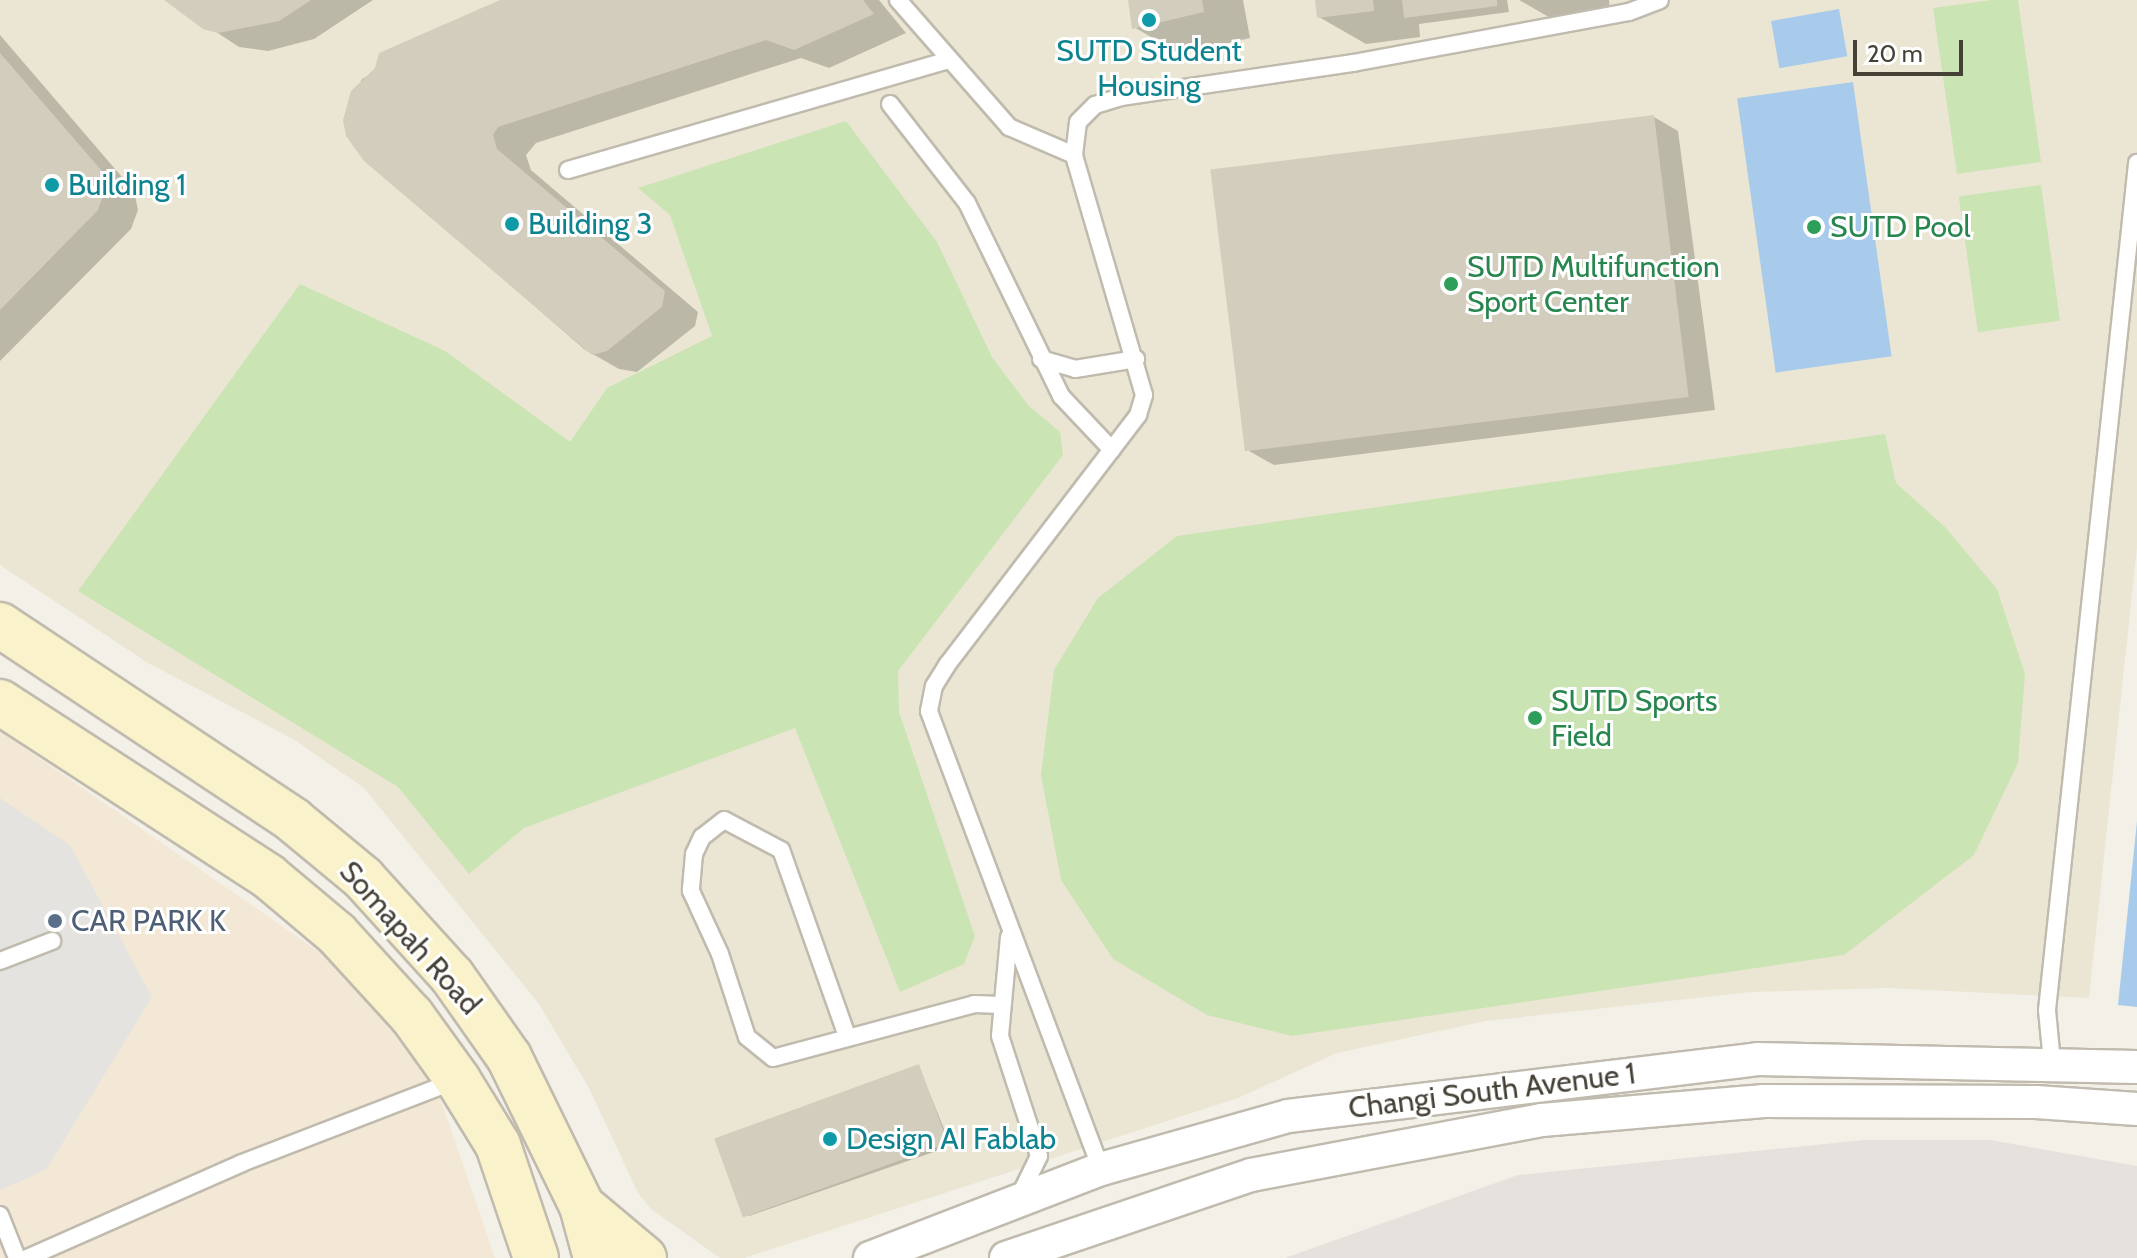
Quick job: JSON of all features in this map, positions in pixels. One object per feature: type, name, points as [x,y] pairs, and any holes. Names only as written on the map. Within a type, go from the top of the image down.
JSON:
[{"type":"main road","name":"Somapah Road","points":[[0,625],[293,820],[363,878],[452,976],[509,1057],[582,1206],[596,1258]]},
{"type":"main road","name":"Somapah Road","points":[[0,702],[268,876],[347,945],[412,1016],[458,1080],[498,1145],[527,1245]]},
{"type":"main road","points":[[582,1206],[644,1258]]},
{"type":"street","name":"Changi South Avenue 1","points":[[870,1258],[1018,1198],[1101,1169],[1288,1116],[1758,1059],[2052,1062],[2137,1067]]},
{"type":"street","name":"Changi South Avenue 1","points":[[1006,1258],[1251,1175],[1542,1120],[1764,1101],[2036,1102],[2137,1109]]},
{"type":"lane","points":[[898,0],[1009,127],[1074,155]]},
{"type":"lane","points":[[1101,1169],[933,729],[929,711],[934,686],[1138,415],[1144,395],[1074,155],[1078,122],[1095,105],[1122,97],[1353,63],[1629,12],[1660,0]]},
{"type":"lane","points":[[568,170],[948,60]]},
{"type":"lane","points":[[890,104],[967,203],[1061,396],[1112,450]]},
{"type":"lane","points":[[2052,1062],[2047,1010],[2137,163]]},
{"type":"lane","points":[[1041,359],[1075,369],[1136,359]]},
{"type":"lane","points":[[847,1036],[781,850],[724,820],[702,837],[694,854],[691,891],[720,954],[747,1037],[773,1058],[809,1052],[847,1036],[941,1017],[974,1004],[1002,1005]]},
{"type":"lane","points":[[1009,922],[1000,1036],[1039,1156],[1018,1198]]},
{"type":"lane","points":[[0,961],[52,941]]},
{"type":"lane","points":[[27,1258],[242,1163],[458,1080]]},
{"type":"lane","points":[[0,1215],[17,1258]]},
{"type":"shaded area","points":[[0,0],[2137,0],[2137,547],[2089,998],[1888,988],[1752,992],[1486,1021],[1337,1053],[1238,1098],[744,1258],[720,1258],[651,1209],[638,1193],[590,1090],[539,1004],[364,788],[293,739],[148,663],[0,565]]},
{"type":"shaded area","points":[[0,731],[412,1016],[495,1258],[0,1258]]},
{"type":"shaded area","name":"CAR PARK K","points":[[0,798],[70,845],[152,997],[46,1170],[0,1190]]},
{"type":"shaded area","points":[[1864,1140],[1990,1140],[2137,1166],[2137,1258],[1285,1258],[1518,1175]]},
{"type":"green space","points":[[1992,0],[2018,0],[2041,162],[1957,174],[1933,8]]},
{"type":"green space","points":[[846,121],[937,242],[992,357],[1028,405],[1060,432],[1063,455],[898,671],[899,712],[975,936],[964,964],[900,992],[795,728],[524,828],[469,874],[398,787],[78,591],[300,284],[445,351],[570,442],[607,388],[712,336],[670,215],[638,188]]},
{"type":"green space","points":[[2041,185],[2060,321],[1978,332],[1959,197]]},
{"type":"green space","name":"SUTD Sports Field","points":[[1885,434],[1896,483],[1945,527],[1997,589],[2025,674],[2018,763],[1974,855],[1844,955],[1292,1036],[1207,1015],[1113,959],[1061,880],[1041,775],[1054,670],[1098,598],[1177,536]]},
{"type":"water","points":[[1839,9],[1847,56],[1779,68],[1771,21]]},
{"type":"water","name":"SUTD Pool","points":[[1853,82],[1892,356],[1776,373],[1737,98]]},
{"type":"water","points":[[2137,821],[2137,1007],[2118,1005]]},
{"type":"building","points":[[164,0],[311,0],[279,21],[218,33],[203,29]]},
{"type":"building","name":"Building 3","points":[[500,0],[863,0],[874,14],[794,50],[766,40],[498,127],[493,135],[497,149],[665,291],[662,307],[607,351],[592,355],[364,161],[346,136],[343,120],[351,91],[375,68],[379,53]]},
{"type":"building","name":"SUTD Student Housing","points":[[1128,0],[1202,0],[1204,12],[1132,29]]},
{"type":"building","name":"SUTD Student Housing","points":[[1315,0],[1373,0],[1374,11],[1317,18]]},
{"type":"building","points":[[1402,0],[1497,0],[1497,6],[1404,18]]},
{"type":"building","name":"Building 1","points":[[0,53],[101,170],[105,190],[98,210],[0,310]]},
{"type":"building","name":"SUTD Multifunction Sport Center","points":[[1654,115],[1689,397],[1245,451],[1210,169]]},
{"type":"building","name":"Design AI Fablab","points":[[919,1064],[948,1143],[743,1217],[714,1139]]},
{"type":"place","name":"SUTD Student Housing","points":[[1149,20]]},
{"type":"place","name":"Building 1","points":[[52,185]]},
{"type":"place","name":"Building 3","points":[[512,224]]},
{"type":"place","name":"SUTD Pool","points":[[1814,227]]},
{"type":"place","name":"SUTD Multifunction Sport Center","points":[[1451,284]]},
{"type":"place","name":"SUTD Sports Field","points":[[1535,718]]},
{"type":"place","name":"CAR PARK K","points":[[55,921]]},
{"type":"place","name":"Design AI Fablab","points":[[830,1139]]}]
